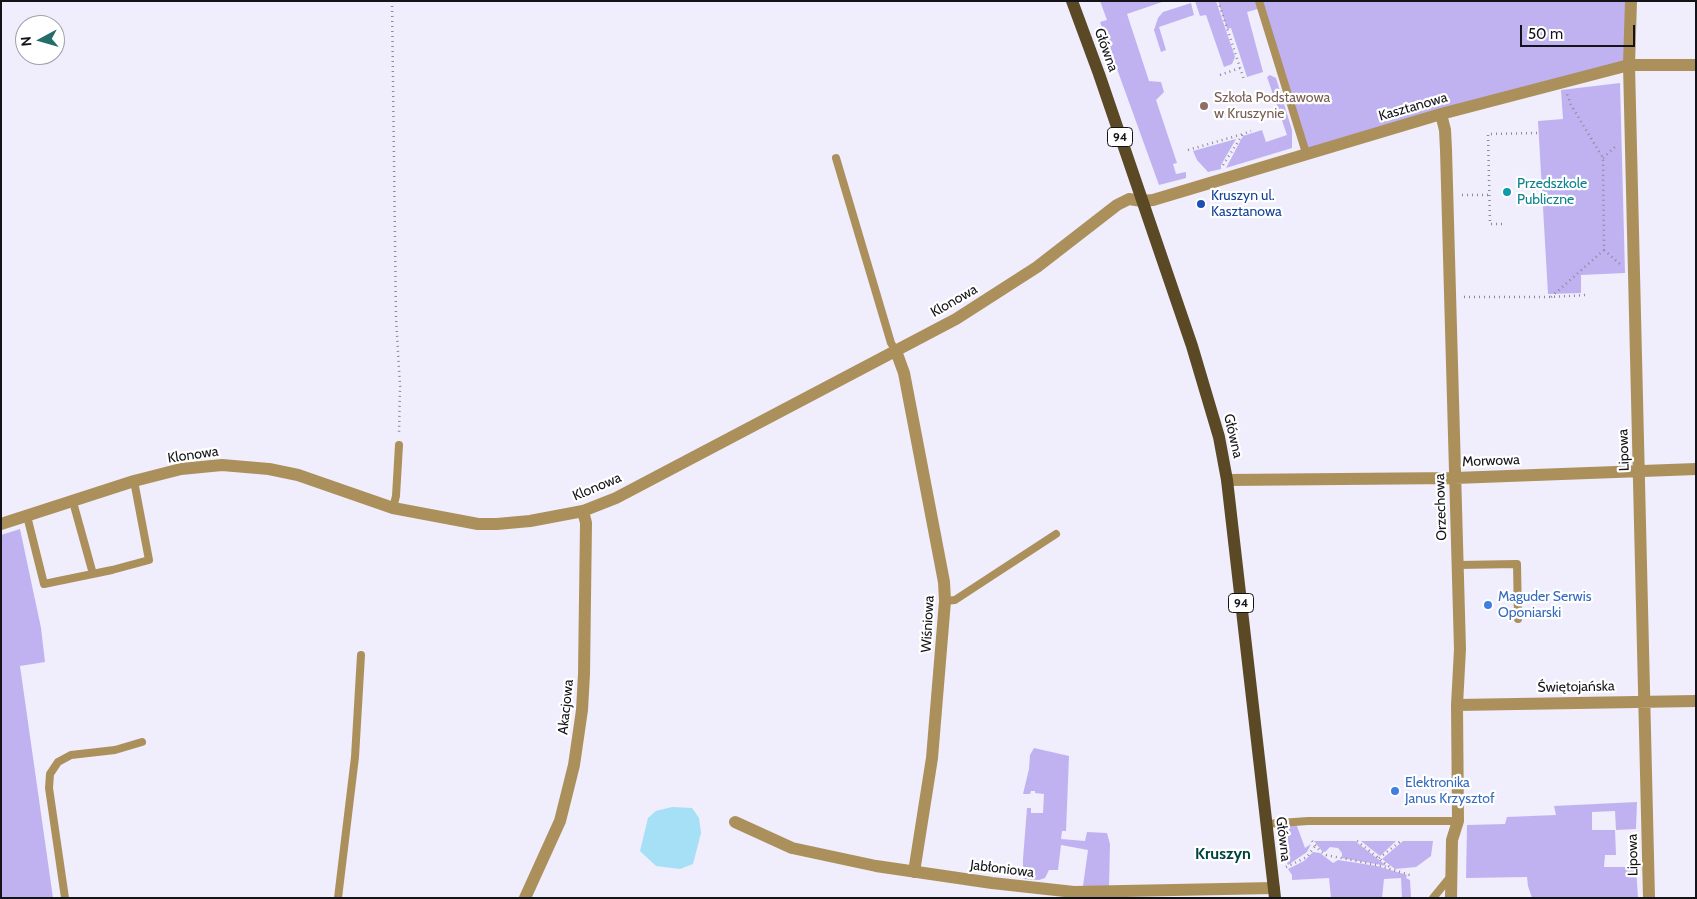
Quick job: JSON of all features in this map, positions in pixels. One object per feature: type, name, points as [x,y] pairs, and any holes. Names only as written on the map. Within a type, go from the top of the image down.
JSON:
[{"type":"main road","name":"Główna","points":[[1072,1],[1099,74],[1215,419],[1227,480],[1274,893]]},
{"type":"street","name":"Lipowa","points":[[1631,1],[1629,65],[1649,898]]},
{"type":"street","name":"Kasztanowa","points":[[1142,201],[1153,200],[1441,114],[1629,65],[1696,65]]},
{"type":"street","name":"Orzechowa","points":[[1441,114],[1445,130],[1446,150],[1460,649],[1457,705],[1458,821],[1452,840],[1451,898]]},
{"type":"street","name":"Klonowa","points":[[1,524],[74,502],[134,481],[181,469],[222,465],[269,469],[298,475],[393,508],[478,524],[530,521],[583,511],[616,498],[956,319],[1037,267],[1120,203],[1129,199],[1142,201]]},
{"type":"street","name":"Wiśniowa","points":[[896,351],[906,382],[942,573],[945,601],[932,758],[914,872]]},
{"type":"street","name":"Morwowa","points":[[1227,480],[1456,478],[1696,469]]},
{"type":"street","name":"Akacjowa","points":[[525,898],[560,821],[574,765],[582,710],[584,674],[586,523],[583,511]]},
{"type":"street","name":"Świętojańska","points":[[1457,705],[1696,701]]},
{"type":"street","name":"Jabłoniowa","points":[[735,822],[792,848],[876,866],[992,883],[1074,892],[1274,893]]},
{"type":"lane","points":[[1259,1],[1306,153]]},
{"type":"lane","points":[[836,158],[891,343],[896,351]]},
{"type":"lane","points":[[393,508],[396,496],[399,445]]},
{"type":"lane","points":[[27,516],[44,584],[149,560],[134,481]]},
{"type":"lane","points":[[74,502],[93,574]]},
{"type":"lane","points":[[945,601],[955,600],[1056,534]]},
{"type":"lane","points":[[1458,565],[1517,564],[1518,619]]},
{"type":"lane","points":[[338,898],[355,757],[361,655]]},
{"type":"lane","points":[[66,898],[49,788],[50,774],[58,762],[71,755],[114,750],[142,742]]},
{"type":"lane","points":[[1266,824],[1308,821],[1458,821]]},
{"type":"lane","points":[[1433,898],[1451,876]]},
{"type":"path","points":[[392,1],[396,318],[400,386],[399,445]]},
{"type":"path","points":[[1218,1],[1244,80]]},
{"type":"path","points":[[1220,75],[1240,68]]},
{"type":"path","points":[[1565,89],[1571,105],[1603,158],[1604,250],[1625,268]]},
{"type":"path","points":[[1188,150],[1251,132]]},
{"type":"path","points":[[1502,224],[1490,224],[1488,134],[1538,133]]},
{"type":"path","points":[[1225,168],[1223,165],[1243,134]]},
{"type":"path","points":[[1603,158],[1622,141]]},
{"type":"path","points":[[1458,195],[1489,195]]},
{"type":"path","points":[[1550,297],[1604,250]]},
{"type":"path","points":[[1458,297],[1586,295]]},
{"type":"path","points":[[1312,841],[1326,855],[1377,865],[1413,876]]},
{"type":"path","points":[[1357,841],[1394,870]]},
{"type":"path","points":[[1379,858],[1401,841]]},
{"type":"path","points":[[1286,867],[1307,857],[1315,846]]},
{"type":"shaded area","points":[[1100,1],[1165,1],[1127,14],[1149,81],[1161,82],[1164,92],[1156,100],[1177,163],[1173,164],[1176,174],[1186,172],[1186,178],[1159,185],[1100,22],[1107,20]]},
{"type":"shaded area","points":[[1195,1],[1216,1],[1235,57],[1232,64],[1224,67],[1206,15],[1200,16]]},
{"type":"shaded area","points":[[1218,1],[1631,1],[1629,65],[1306,153],[1261,8],[1247,12],[1263,72],[1247,77],[1231,28],[1227,29]]},
{"type":"shaded area","points":[[1191,3],[1194,15],[1159,27],[1166,50],[1161,52],[1154,30],[1158,18],[1163,12]]},
{"type":"shaded area","points":[[1270,75],[1276,78],[1292,130],[1292,148],[1226,168],[1243,136],[1262,130],[1266,142],[1287,135],[1267,77]]},
{"type":"shaded area","points":[[1620,83],[1625,273],[1581,275],[1581,293],[1548,294],[1538,121],[1563,119],[1561,90]]},
{"type":"shaded area","points":[[1236,139],[1221,165],[1221,169],[1208,172],[1197,160],[1193,151]]},
{"type":"shaded area","points":[[20,529],[41,628],[45,662],[20,666],[53,898],[1,898],[1,535]]},
{"type":"shaded area","points":[[1034,748],[1069,756],[1066,831],[1062,831],[1061,839],[1085,841],[1087,832],[1107,833],[1110,844],[1109,887],[1083,886],[1088,850],[1061,845],[1058,870],[1049,870],[1045,878],[1039,880],[1024,879],[1023,859],[1027,808],[1031,808],[1031,813],[1043,813],[1044,794],[1031,791],[1030,794],[1023,794],[1030,755]]},
{"type":"shaded area","points":[[1637,802],[1636,829],[1616,830],[1615,811],[1592,812],[1592,830],[1615,830],[1616,855],[1605,855],[1604,867],[1636,867],[1638,898],[1532,898],[1527,877],[1466,878],[1467,825],[1505,824],[1507,817],[1556,815],[1554,806]]},
{"type":"shaded area","points":[[1297,826],[1305,848],[1311,844],[1307,852],[1288,865],[1281,849],[1280,831],[1283,827]]},
{"type":"shaded area","points":[[1314,841],[1355,841],[1387,866],[1342,858],[1342,853],[1338,848],[1330,847],[1325,852]]},
{"type":"shaded area","points":[[1361,841],[1396,841],[1380,856]]},
{"type":"shaded area","points":[[1403,841],[1433,841],[1431,856],[1416,867],[1395,869],[1382,859]]},
{"type":"shaded area","points":[[1313,852],[1320,853],[1333,863],[1338,860],[1377,866],[1407,875],[1406,878],[1410,880],[1411,897],[1402,898],[1401,878],[1384,879],[1382,898],[1331,898],[1329,878],[1292,880],[1292,875],[1288,869],[1304,861]]},
{"type":"water","points":[[672,807],[692,808],[699,818],[701,833],[693,864],[680,869],[656,866],[640,851],[648,818],[656,811]]},
{"type":"place","name":"Szkoła Podstawowa w Kruszynie","points":[[1204,106]]},
{"type":"place","name":"Przedszkole Publiczne","points":[[1507,192]]},
{"type":"place","name":"Kruszyn ul. Kasztanowa","points":[[1201,204]]},
{"type":"place","name":"Maguder Serwis Oponiarski","points":[[1488,605]]},
{"type":"place","name":"Elektronika Janus Krzysztof","points":[[1395,791]]},
{"type":"district","name":"Kruszyn","points":[[1223,854]]}]
